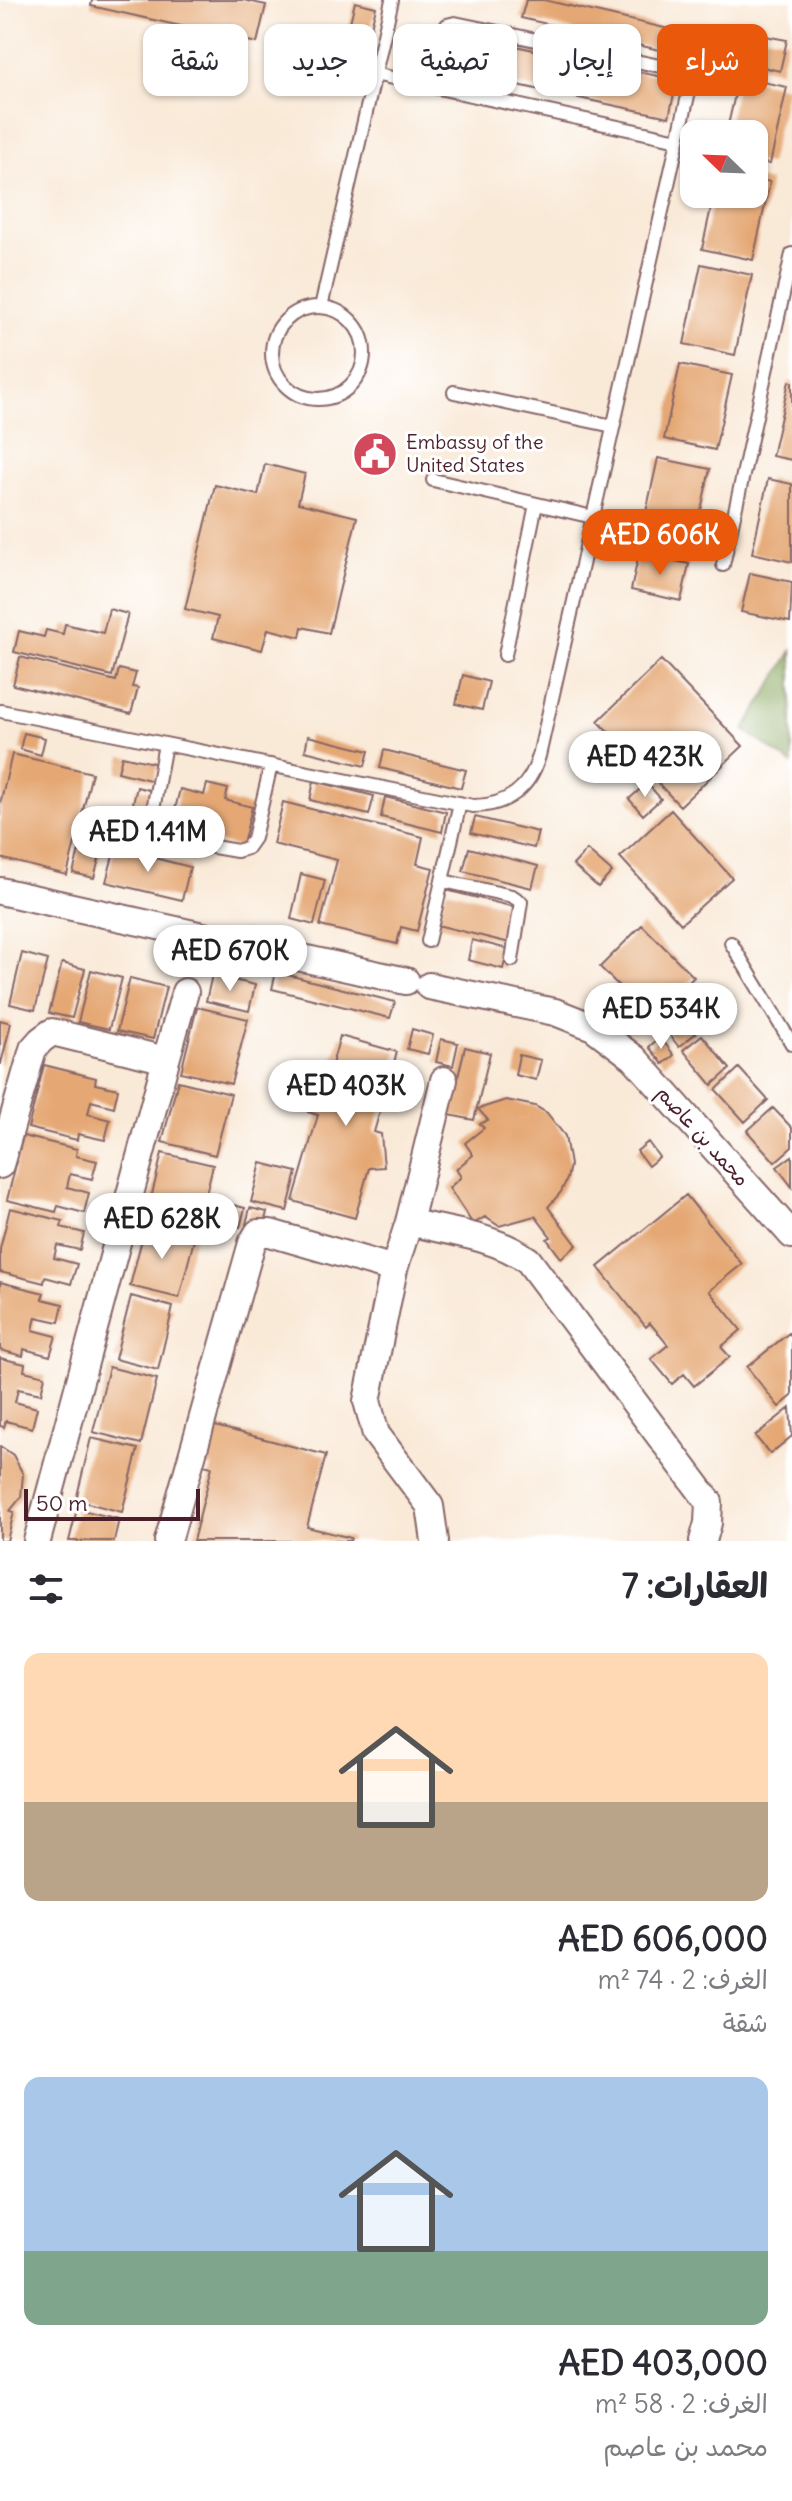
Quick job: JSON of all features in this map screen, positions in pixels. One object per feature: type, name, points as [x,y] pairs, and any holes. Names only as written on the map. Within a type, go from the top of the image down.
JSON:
[{"type":"street","name":"محمد بن عاصم","points":[[0,891],[555,1012],[593,1027],[634,1058],[792,1235]]},
{"type":"street","points":[[37,1541],[185,992]]},
{"type":"street","points":[[0,1165],[33,1049],[52,1032],[166,1060]]},
{"type":"street","points":[[435,1541],[430,1506],[376,1434],[367,1401],[394,1269],[409,1222],[444,1080]]},
{"type":"street","points":[[409,1222],[499,1244],[528,1260],[709,1502],[703,1541]]},
{"type":"street","points":[[168,1541],[252,1243],[258,1233],[270,1233],[394,1269]]},
{"type":"lane","points":[[377,62],[392,0]]},
{"type":"lane","points":[[1,711],[460,803],[486,806],[499,803],[521,790],[536,768],[690,87],[687,76],[674,69],[517,36]]},
{"type":"lane","points":[[321,307],[369,96]]},
{"type":"lane","points":[[477,96],[678,140]]},
{"type":"lane","points":[[723,565],[792,254]]},
{"type":"lane","points":[[321,307],[336,310],[358,330],[363,344],[363,359],[358,374],[337,395],[307,397],[293,391],[282,381],[272,353],[274,338],[292,314],[306,308],[321,307]]},
{"type":"lane","points":[[454,392],[613,426]]},
{"type":"lane","points":[[433,480],[593,517]]},
{"type":"lane","points":[[505,655],[536,504]]},
{"type":"lane","points":[[165,744],[151,821],[152,832],[162,838],[237,851],[247,848],[254,838],[271,765]]},
{"type":"lane","points":[[428,941],[460,803]]},
{"type":"lane","points":[[443,881],[512,896],[521,902],[512,960]]},
{"type":"lane","points":[[731,943],[792,1044]]},
{"type":"green space","points":[[792,651],[792,764],[744,730]]},
{"type":"building","points":[[92,0],[243,0],[266,5],[257,43],[248,41],[248,24],[172,24],[91,6]]},
{"type":"building","points":[[526,0],[544,0],[657,26],[657,49],[641,46],[641,24],[547,24],[521,18]]},
{"type":"building","points":[[355,2],[376,7],[372,24],[350,24]]},
{"type":"building","points":[[768,37],[787,40],[780,71],[768,68]]},
{"type":"building","points":[[517,46],[533,50],[533,88],[517,85]]},
{"type":"building","points":[[641,72],[657,76],[657,96],[674,96],[669,117],[569,96],[641,96]]},
{"type":"building","points":[[768,83],[787,87],[770,164],[768,120],[729,120],[735,96],[768,96]]},
{"type":"building","points":[[711,208],[764,208],[753,260],[702,249]]},
{"type":"building","points":[[701,264],[752,275],[735,355],[684,344]]},
{"type":"building","points":[[680,364],[732,375],[715,450],[664,439]]},
{"type":"building","points":[[789,381],[792,382],[792,460],[772,456]]},
{"type":"building","points":[[658,458],[710,469],[693,546],[641,535]]},
{"type":"building","points":[[265,464],[305,474],[298,503],[357,517],[329,633],[302,627],[300,637],[268,629],[262,650],[213,638],[218,617],[185,609],[215,485],[258,495]]},
{"type":"building","points":[[768,479],[792,484],[792,562],[752,553]]},
{"type":"building","points":[[639,553],[689,564],[681,601],[631,590]]},
{"type":"building","points":[[750,573],[792,582],[790,622],[741,612]]},
{"type":"building","points":[[109,609],[128,614],[112,676],[14,652],[19,631],[44,637],[46,630],[63,634],[65,624],[103,633]]},
{"type":"building","points":[[20,657],[116,681],[119,669],[136,673],[132,687],[138,688],[131,714],[13,685]]},
{"type":"building","points":[[661,660],[743,746],[680,806],[598,721]]},
{"type":"building","points":[[463,675],[489,682],[482,710],[456,704]]},
{"type":"building","points":[[24,733],[45,738],[41,755],[20,749]]},
{"type":"building","points":[[308,736],[369,751],[365,766],[305,751]]},
{"type":"building","points":[[384,750],[466,770],[461,788],[380,768]]},
{"type":"building","points":[[12,754],[92,773],[67,875],[0,858],[0,804]]},
{"type":"building","points":[[122,756],[158,764],[154,781],[118,772]]},
{"type":"building","points":[[314,781],[374,796],[369,815],[310,800]]},
{"type":"building","points":[[647,783],[661,799],[643,815],[629,799]]},
{"type":"building","points":[[207,784],[228,789],[225,800],[252,807],[242,848],[170,830],[180,789],[204,795]]},
{"type":"building","points":[[137,787],[153,791],[143,832],[127,828]]},
{"type":"building","points":[[385,797],[446,812],[442,832],[381,817]]},
{"type":"building","points":[[283,802],[423,837],[417,864],[433,868],[417,931],[401,927],[397,944],[320,926],[337,860],[273,844]]},
{"type":"building","points":[[671,810],[732,878],[681,924],[620,857]]},
{"type":"building","points":[[475,817],[538,832],[534,848],[471,833]]},
{"type":"building","points":[[80,847],[101,852],[94,878],[73,873]]},
{"type":"building","points":[[115,848],[190,867],[182,900],[106,882]]},
{"type":"building","points":[[469,848],[538,866],[532,888],[463,871]]},
{"type":"building","points":[[587,850],[612,872],[598,887],[573,865]]},
{"type":"building","points":[[301,874],[325,880],[314,925],[291,919]]},
{"type":"building","points":[[446,890],[518,908],[510,943],[437,925]]},
{"type":"building","points":[[642,925],[694,977],[652,1019],[600,967]]},
{"type":"building","points":[[472,940],[508,949],[503,969],[468,960]]},
{"type":"building","points":[[22,953],[48,960],[35,1010],[10,1004]]},
{"type":"building","points":[[62,963],[85,969],[72,1018],[49,1013]]},
{"type":"building","points":[[91,970],[122,978],[109,1029],[78,1022]]},
{"type":"building","points":[[276,972],[395,1002],[390,1018],[272,989]]},
{"type":"building","points":[[212,975],[255,985],[249,1011],[206,1001]]},
{"type":"building","points":[[130,978],[166,987],[153,1039],[117,1031]]},
{"type":"building","points":[[197,1007],[248,1019],[231,1084],[181,1072]]},
{"type":"building","points":[[675,1008],[696,1033],[679,1047],[659,1021]]},
{"type":"building","points":[[0,1020],[11,1023],[1,1064],[0,1064]]},
{"type":"building","points":[[412,1029],[433,1035],[428,1054],[407,1049]]},
{"type":"building","points":[[702,1035],[730,1069],[712,1085],[683,1050]]},
{"type":"building","points":[[340,1036],[397,1052],[374,1132],[381,1134],[384,1167],[369,1168],[355,1218],[293,1201],[318,1115],[308,1112],[315,1086],[325,1089]]},
{"type":"building","points":[[660,1037],[674,1055],[663,1064],[649,1047]]},
{"type":"building","points":[[441,1039],[458,1043],[453,1066],[436,1062]]},
{"type":"building","points":[[465,1047],[490,1053],[474,1120],[449,1115]]},
{"type":"building","points":[[519,1055],[541,1060],[536,1080],[515,1075]]},
{"type":"building","points":[[44,1065],[96,1078],[95,1084],[118,1089],[114,1107],[91,1101],[88,1114],[110,1120],[105,1140],[78,1134],[77,1140],[28,1128]]},
{"type":"building","points":[[739,1068],[768,1100],[745,1122],[716,1090]]},
{"type":"building","points":[[178,1081],[231,1094],[215,1155],[162,1142]]},
{"type":"building","points":[[506,1100],[535,1106],[547,1113],[565,1136],[570,1165],[567,1179],[548,1207],[577,1245],[561,1258],[547,1239],[551,1237],[535,1216],[499,1226],[485,1217],[473,1224],[449,1188],[461,1177],[456,1169],[473,1155],[465,1143],[484,1128],[480,1124],[488,1120],[478,1109]]},
{"type":"building","points":[[773,1108],[792,1128],[792,1147],[775,1162],[747,1131]]},
{"type":"building","points":[[23,1136],[77,1149],[76,1156],[97,1161],[92,1179],[70,1174],[67,1187],[89,1193],[84,1213],[58,1206],[56,1212],[7,1200]]},
{"type":"building","points":[[648,1142],[659,1157],[648,1166],[637,1151]]},
{"type":"building","points":[[162,1153],[213,1165],[198,1227],[147,1215]]},
{"type":"building","points":[[792,1156],[792,1187],[777,1167]]},
{"type":"building","points":[[261,1163],[297,1172],[287,1211],[251,1202]]},
{"type":"building","points":[[686,1195],[742,1264],[709,1291],[741,1330],[721,1347],[730,1357],[694,1386],[684,1374],[672,1384],[651,1359],[668,1345],[650,1323],[646,1327],[598,1267]]},
{"type":"building","points":[[218,1201],[245,1208],[240,1227],[214,1220]]},
{"type":"building","points":[[10,1208],[63,1221],[61,1227],[84,1233],[80,1250],[57,1245],[54,1258],[77,1264],[71,1284],[45,1277],[44,1283],[0,1272],[0,1249]]},
{"type":"building","points":[[250,1208],[267,1212],[263,1228],[246,1224]]},
{"type":"building","points":[[146,1223],[195,1236],[179,1298],[130,1286]]},
{"type":"building","points":[[0,1282],[44,1293],[42,1299],[63,1304],[59,1322],[36,1317],[33,1330],[56,1336],[50,1356],[24,1349],[23,1356],[0,1350]]},
{"type":"building","points":[[131,1296],[173,1307],[158,1370],[115,1359]]},
{"type":"building","points":[[789,1333],[792,1337],[792,1396],[779,1407],[747,1367]]},
{"type":"building","points":[[0,1358],[25,1364],[24,1371],[45,1376],[41,1394],[18,1389],[15,1402],[37,1408],[32,1428],[6,1421],[4,1427],[0,1426]]},
{"type":"building","points":[[109,1367],[157,1379],[141,1444],[93,1432]]},
{"type":"building","points":[[790,1408],[792,1436],[770,1454],[755,1436]]},
{"type":"building","points":[[211,1425],[326,1455],[307,1527],[351,1538],[350,1541],[193,1541],[212,1467],[200,1464]]},
{"type":"building","points":[[91,1438],[138,1449],[122,1512],[76,1500]]},
{"type":"building","points":[[0,1446],[13,1455],[23,1474],[21,1497],[10,1511],[14,1512],[7,1541],[0,1541]]},
{"type":"building","points":[[77,1509],[119,1519],[114,1541],[69,1541]]},
{"type":"place","name":"Embassy of the United States","points":[[375,454]]}]
